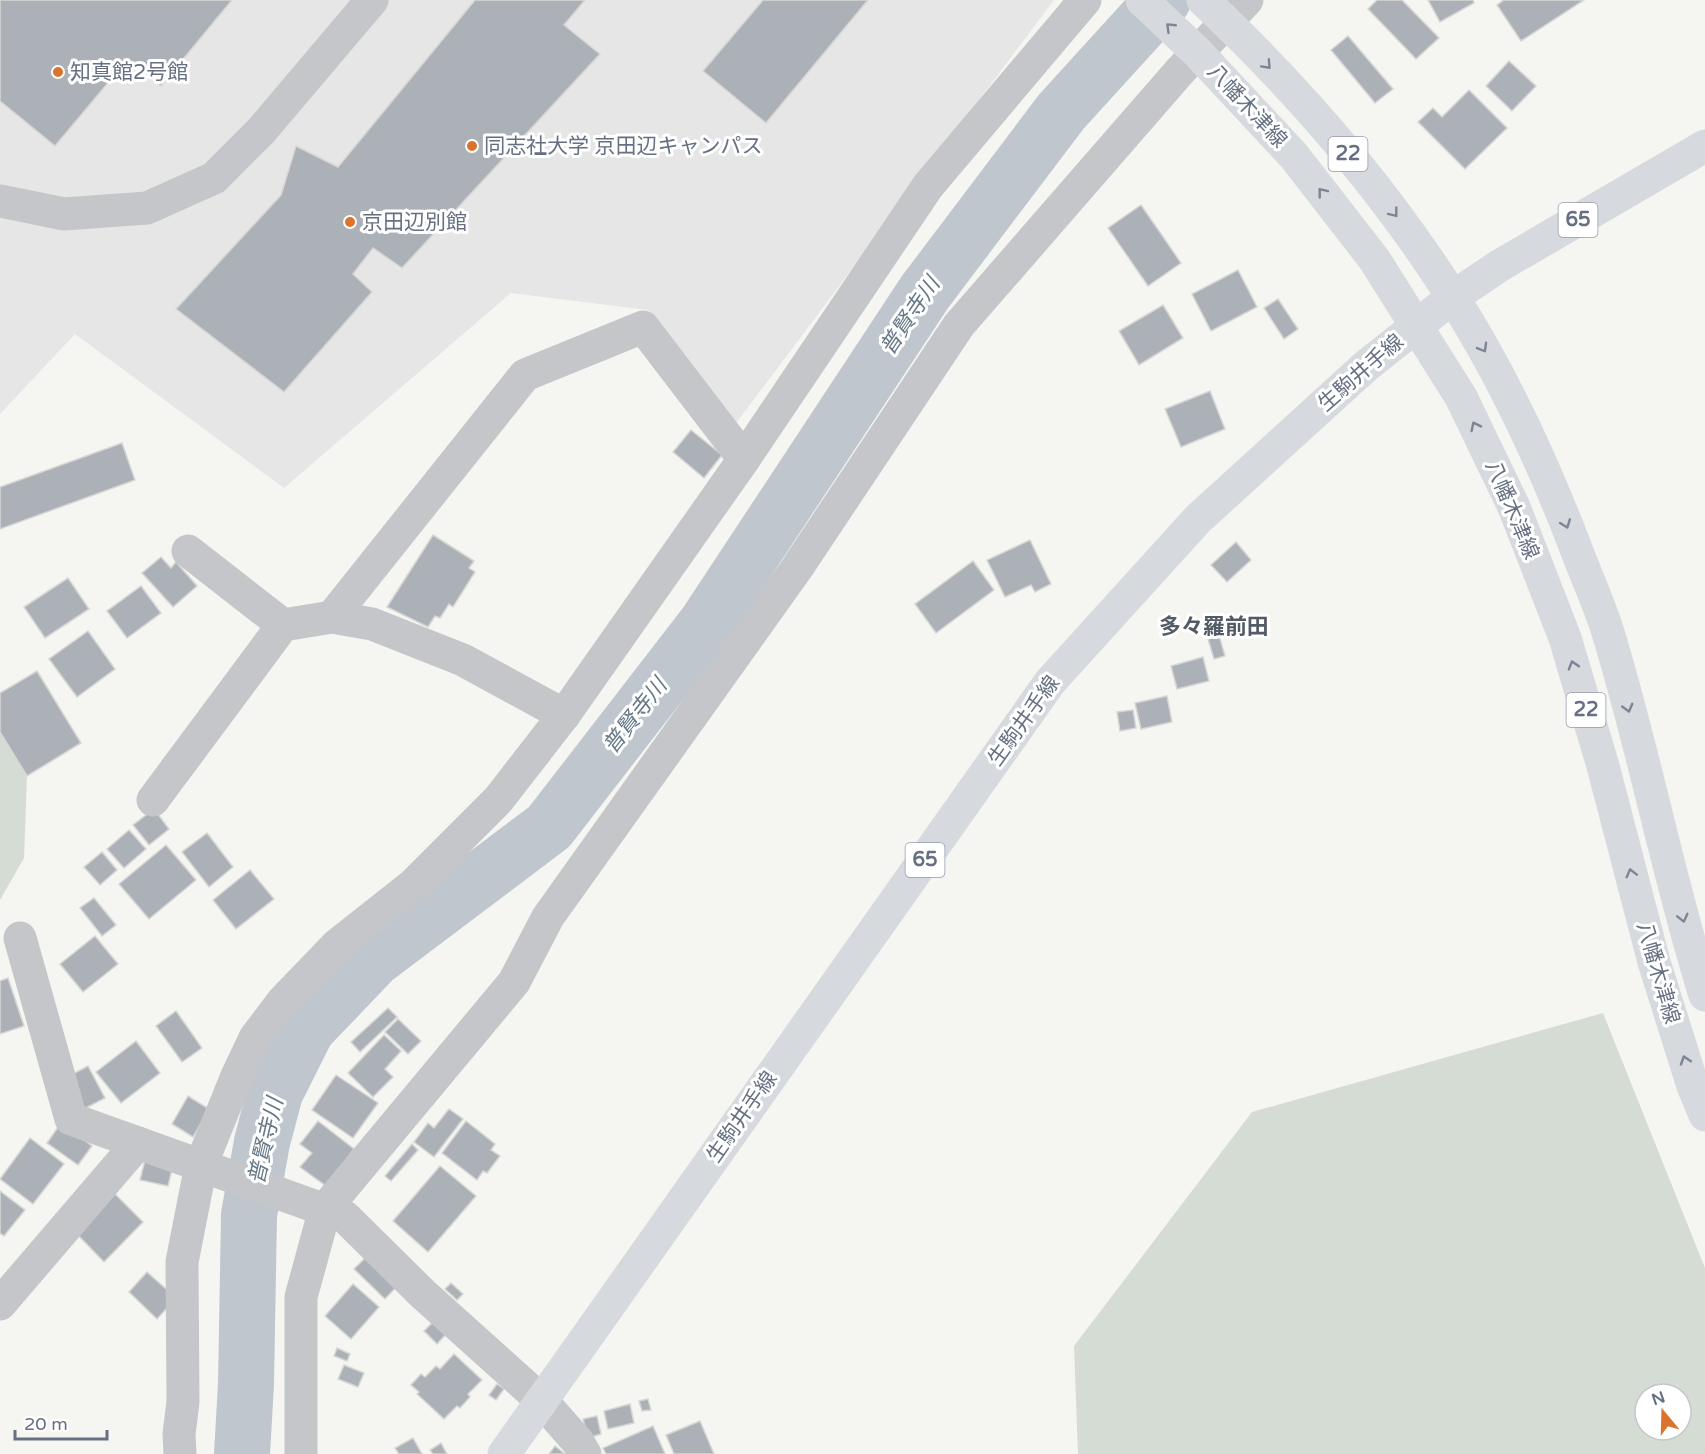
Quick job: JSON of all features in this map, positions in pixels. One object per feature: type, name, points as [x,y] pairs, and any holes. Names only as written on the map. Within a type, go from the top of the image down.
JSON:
[{"type":"main road","name":"八幡木津線","points":[[1142,0],[1198,53],[1293,156],[1374,259],[1461,397],[1514,507],[1565,638],[1603,766],[1654,962],[1693,1086],[1705,1115]]},
{"type":"main road","name":"八幡木津線","points":[[1203,0],[1237,11],[1410,233],[1453,297],[1499,376],[1552,488],[1605,625],[1645,768],[1691,952],[1705,995]]},
{"type":"main road","name":"生駒井手線","points":[[504,1454],[1050,682],[1198,519],[1366,366],[1453,297],[1499,266],[1705,146]]},
{"type":"street","points":[[0,201],[64,214],[147,208],[214,177],[261,131],[372,0]]},
{"type":"street","points":[[180,1454],[178,1434],[183,1401],[182,1262],[207,1167],[237,1076],[255,1038],[283,1001],[337,945],[413,885],[489,808],[564,715],[744,459],[928,186],[1085,0]]},
{"type":"street","points":[[301,1454],[301,1297],[310,1204],[514,982],[548,917],[796,568],[960,325],[1172,80],[1237,11]]},
{"type":"street","points":[[332,617],[525,375],[643,327],[744,459]]},
{"type":"street","points":[[188,551],[283,625]]},
{"type":"street","points":[[153,800],[283,625],[332,617],[372,624],[464,660],[564,715]]},
{"type":"street","points":[[20,938],[71,1119],[345,1217],[423,1294],[541,1400],[578,1442],[585,1454]]},
{"type":"street","points":[[0,1304],[138,1143]]},
{"type":"shaded area","name":"同志社大学 京田辺キャンパス","points":[[0,0],[1054,0],[734,426],[648,310],[511,293],[284,488],[75,334],[0,414]]},
{"type":"shaded area","points":[[0,732],[27,776],[24,858],[0,900]]},
{"type":"shaded area","points":[[1603,1013],[1705,1268],[1705,1454],[1078,1454],[1074,1346],[1252,1112]]},
{"type":"building","name":"知真館2号館","points":[[0,0],[232,0],[161,86],[128,59],[55,146],[0,101]]},
{"type":"building","name":"京田辺別館","points":[[475,0],[585,0],[564,25],[600,54],[402,268],[373,248],[353,274],[372,292],[284,392],[176,309],[281,195],[296,146],[338,167]]},
{"type":"building","points":[[763,0],[868,0],[766,123],[703,71]]},
{"type":"building","points":[[1377,0],[1402,0],[1439,38],[1416,59],[1368,9]]},
{"type":"building","points":[[1428,0],[1473,0],[1474,3],[1440,22]]},
{"type":"building","points":[[1504,0],[1584,0],[1521,41],[1497,5]]},
{"type":"building","points":[[1348,36],[1393,89],[1375,103],[1331,50]]},
{"type":"building","points":[[1509,61],[1536,86],[1512,111],[1486,86]]},
{"type":"building","points":[[1469,90],[1507,128],[1465,169],[1418,122],[1433,108],[1442,117]]},
{"type":"building","points":[[1141,205],[1181,263],[1148,286],[1108,228]]},
{"type":"building","points":[[1238,270],[1257,307],[1211,331],[1192,294]]},
{"type":"building","points":[[1278,299],[1298,329],[1284,339],[1264,308]]},
{"type":"building","points":[[1163,305],[1183,338],[1139,365],[1119,331]]},
{"type":"building","points":[[1210,391],[1225,429],[1181,447],[1165,409]]},
{"type":"building","points":[[691,430],[722,455],[704,478],[673,452]]},
{"type":"building","points":[[122,443],[135,480],[0,529],[0,487]]},
{"type":"building","points":[[433,535],[474,561],[469,568],[475,572],[453,607],[449,604],[440,618],[435,616],[428,627],[387,607]]},
{"type":"building","points":[[1030,540],[1051,584],[1035,592],[1031,585],[1005,597],[987,560]]},
{"type":"building","points":[[1236,542],[1251,560],[1227,582],[1211,565]]},
{"type":"building","points":[[161,557],[171,568],[176,562],[197,586],[173,607],[142,573]]},
{"type":"building","points":[[973,561],[994,590],[936,633],[915,604]]},
{"type":"building","points":[[68,578],[89,609],[45,638],[24,607]]},
{"type":"building","points":[[141,586],[161,613],[127,638],[107,611]]},
{"type":"building","points":[[88,631],[115,669],[77,697],[49,659]]},
{"type":"building","points":[[1219,635],[1225,656],[1214,659],[1208,639]]},
{"type":"building","points":[[1203,657],[1209,681],[1177,689],[1171,666]]},
{"type":"building","points":[[37,671],[81,743],[27,776],[0,732],[0,693]]},
{"type":"building","points":[[1167,696],[1172,722],[1141,729],[1135,703]]},
{"type":"building","points":[[1133,710],[1136,728],[1120,731],[1117,712]]},
{"type":"building","points":[[154,809],[169,829],[149,845],[133,825]]},
{"type":"building","points":[[129,830],[146,849],[124,868],[107,849]]},
{"type":"building","points":[[207,833],[233,867],[209,887],[182,852]]},
{"type":"building","points":[[166,845],[196,880],[149,919],[119,884]]},
{"type":"building","points":[[102,852],[117,870],[100,885],[84,867]]},
{"type":"building","points":[[250,870],[274,899],[236,929],[213,900]]},
{"type":"building","points":[[94,898],[116,925],[102,936],[80,908]]},
{"type":"building","points":[[95,936],[118,964],[83,992],[60,964]]},
{"type":"building","points":[[8,978],[24,1026],[0,1034],[0,981]]},
{"type":"building","points":[[388,1008],[397,1017],[360,1052],[351,1042]]},
{"type":"building","points":[[176,1011],[202,1048],[182,1062],[156,1026]]},
{"type":"building","points":[[398,1019],[421,1041],[408,1054],[385,1032]]},
{"type":"building","points":[[384,1035],[401,1051],[385,1069],[393,1077],[373,1097],[348,1073]]},
{"type":"building","points":[[136,1041],[160,1073],[121,1103],[96,1072]]},
{"type":"building","points":[[88,1066],[105,1098],[84,1109],[67,1077]]},
{"type":"building","points":[[336,1075],[378,1103],[353,1138],[312,1110]]},
{"type":"building","points":[[188,1096],[209,1109],[193,1137],[172,1124]]},
{"type":"building","points":[[449,1109],[463,1119],[434,1157],[414,1142],[428,1123],[434,1128]]},
{"type":"building","points":[[318,1121],[354,1149],[326,1186],[300,1167],[312,1153],[300,1144]]},
{"type":"building","points":[[466,1121],[495,1144],[491,1150],[500,1156],[487,1173],[483,1171],[477,1180],[442,1153]]},
{"type":"building","points":[[61,1123],[92,1146],[78,1165],[47,1143]]},
{"type":"building","points":[[30,1138],[64,1164],[33,1204],[0,1179]]},
{"type":"building","points":[[412,1144],[418,1150],[391,1181],[385,1176]]},
{"type":"building","points":[[145,1160],[173,1165],[168,1186],[140,1180]]},
{"type":"building","points":[[440,1166],[476,1196],[428,1252],[393,1221]]},
{"type":"building","points":[[0,1191],[25,1210],[4,1236],[0,1233]]},
{"type":"building","points":[[115,1194],[143,1222],[104,1262],[76,1233]]},
{"type":"building","points":[[371,1252],[401,1282],[385,1299],[354,1269]]},
{"type":"building","points":[[147,1272],[176,1298],[157,1319],[129,1292]]},
{"type":"building","points":[[451,1283],[463,1294],[457,1300],[445,1289]]},
{"type":"building","points":[[353,1284],[379,1307],[351,1339],[325,1316]]},
{"type":"building","points":[[436,1319],[448,1332],[437,1344],[424,1331]]},
{"type":"building","points":[[337,1348],[350,1354],[347,1361],[334,1356]]},
{"type":"building","points":[[454,1354],[482,1380],[468,1394],[470,1397],[460,1408],[457,1406],[444,1419],[417,1394],[419,1392],[411,1385],[421,1374],[425,1377],[436,1366],[440,1369]]},
{"type":"building","points":[[344,1365],[364,1373],[358,1387],[338,1379]]},
{"type":"building","points":[[497,1384],[504,1389],[496,1400],[489,1395]]},
{"type":"building","points":[[648,1399],[651,1410],[642,1411],[639,1401]]},
{"type":"building","points":[[630,1404],[634,1423],[608,1429],[604,1411]]},
{"type":"building","points":[[597,1416],[601,1434],[588,1438],[583,1419]]},
{"type":"building","points":[[700,1421],[714,1454],[674,1454],[666,1435]]},
{"type":"building","points":[[653,1426],[665,1454],[606,1454],[603,1448]]},
{"type":"building","points":[[413,1438],[422,1454],[399,1454],[395,1448]]},
{"type":"building","points":[[441,1443],[447,1454],[433,1454],[430,1450]]},
{"type":"building","points":[[555,1446],[565,1454],[549,1454]]},
{"type":"waterway","name":"普賢寺川","points":[[242,1454],[246,1384],[249,1215],[262,1142],[275,1093],[307,1029],[374,959],[549,827],[706,624],[925,292],[1061,112],[1163,0]]},
{"type":"place","name":"知真館2号館","points":[[58,72]]},
{"type":"place","name":"同志社大学 京田辺キャンパス","points":[[472,146]]},
{"type":"place","name":"京田辺別館","points":[[350,222]]},
{"type":"district","name":"多々羅前田","points":[[1214,627]]}]
